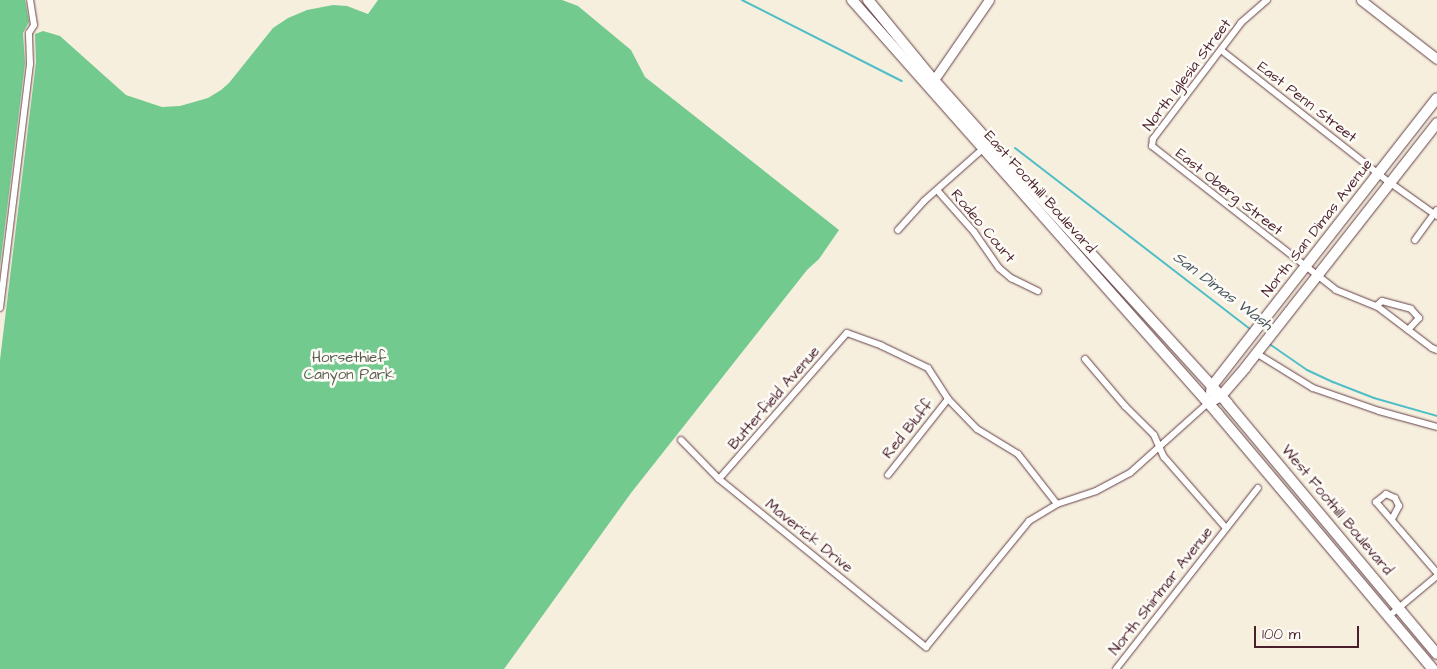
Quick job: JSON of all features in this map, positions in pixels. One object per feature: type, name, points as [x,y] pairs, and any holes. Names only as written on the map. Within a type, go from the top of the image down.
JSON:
[{"type":"main road","name":"East Foothill Boulevard","points":[[852,0],[931,84],[1208,403]]},
{"type":"main road","name":"East Foothill Boulevard","points":[[868,0],[931,84]]},
{"type":"main road","points":[[931,84],[989,0]]},
{"type":"main road","points":[[1361,0],[1437,59]]},
{"type":"main road","name":"North San Dimas Avenue","points":[[1208,403],[1212,386],[1252,338],[1437,98]]},
{"type":"main road","name":"North San Dimas Avenue","points":[[1208,403],[1221,396],[1437,123]]},
{"type":"main road","name":"East Foothill Boulevard","points":[[986,147],[1212,386]]},
{"type":"main road","name":"West Foothill Boulevard","points":[[1212,386],[1437,654]]},
{"type":"main road","name":"West Foothill Boulevard","points":[[1208,403],[1433,669]]},
{"type":"street","points":[[0,308],[30,64],[30,33],[34,25],[30,0]]},
{"type":"street","name":"North Iglesia Street","points":[[1152,146],[1155,135],[1241,23],[1267,0]]},
{"type":"street","name":"East Penn Street","points":[[1221,50],[1379,174],[1436,214]]},
{"type":"street","name":"East Oberg Street","points":[[1152,146],[1305,268],[1336,290],[1376,306]]},
{"type":"street","points":[[898,230],[937,190],[986,147]]},
{"type":"street","name":"Rodeo Court","points":[[937,190],[974,232],[999,268],[1012,278],[1038,291]]},
{"type":"street","points":[[1415,240],[1436,214]]},
{"type":"street","points":[[1408,330],[1419,318],[1411,308],[1382,301],[1376,306],[1408,330],[1437,350]]},
{"type":"street","name":"Butterfield Avenue","points":[[719,479],[847,333],[928,368],[948,399]]},
{"type":"street","points":[[1262,345],[1313,388],[1379,411],[1437,427]]},
{"type":"street","name":"North Shirlmar Avenue","points":[[1085,359],[1124,406],[1154,434],[1164,457],[1226,528]]},
{"type":"street","points":[[948,399],[977,429],[1018,454],[1057,504]]},
{"type":"street","name":"Red Bluff","points":[[888,475],[948,399]]},
{"type":"street","name":"North San Dimas Avenue","points":[[926,647],[1029,521],[1057,504],[1096,491],[1121,477],[1160,446],[1208,403]]},
{"type":"street","name":"Maverick Drive","points":[[681,440],[719,479],[926,647]]},
{"type":"street","name":"North Shirlmar Avenue","points":[[1116,669],[1258,488]]},
{"type":"street","points":[[1389,616],[1437,575],[1392,519]]},
{"type":"green space","points":[[0,0],[25,0],[29,22],[23,33],[25,63],[0,266]]},
{"type":"green space","name":"Horsethief Canyon Park","points":[[378,0],[562,0],[578,6],[631,50],[645,77],[839,230],[819,259],[807,270],[631,493],[504,669],[0,669],[0,360],[36,62],[35,34],[43,31],[60,36],[126,95],[162,107],[180,106],[208,98],[221,90],[229,83],[273,28],[288,18],[307,10],[333,5],[347,6],[368,14]]},
{"type":"waterway","name":"San Dimas Wash","points":[[742,0],[902,81]]},
{"type":"waterway","name":"San Dimas Wash","points":[[1015,148],[1250,329]]},
{"type":"waterway","name":"San Dimas Wash","points":[[1268,343],[1307,370],[1333,382],[1374,398],[1437,416]]}]
